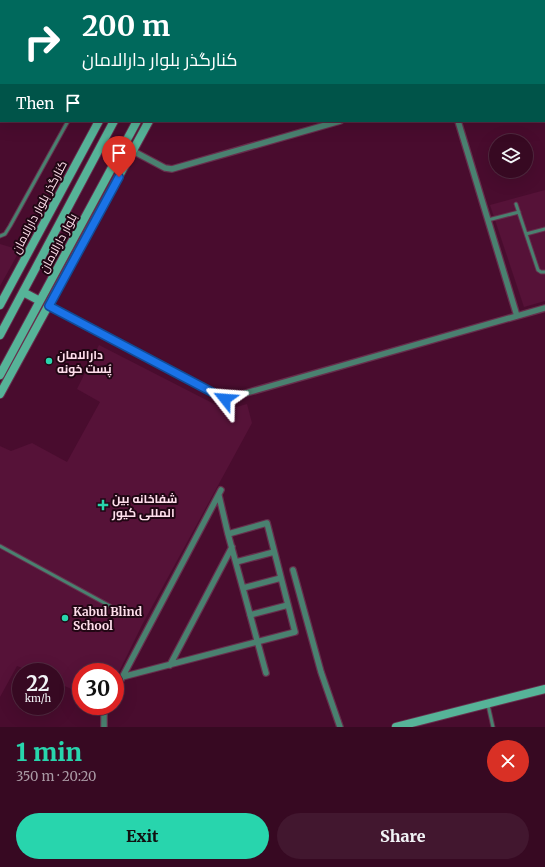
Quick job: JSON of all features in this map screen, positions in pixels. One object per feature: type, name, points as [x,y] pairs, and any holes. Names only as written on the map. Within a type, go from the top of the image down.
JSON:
[{"type":"street","name":"کنارگذر بلوار دارالامان","points":[[1,302],[98,122]]},
{"type":"street","name":"بلوار دارالامان","points":[[0,335],[113,122]]},
{"type":"street","name":"بلوار دارالامان","points":[[0,375],[136,122]]},
{"type":"street","points":[[0,394],[148,122]]},
{"type":"street","points":[[133,151],[164,168],[172,169],[336,122]]},
{"type":"street","points":[[458,122],[517,316]]},
{"type":"street","points":[[23,292],[40,301]]},
{"type":"street","points":[[1,302],[18,302]]},
{"type":"street","points":[[49,306],[225,399],[545,308]]},
{"type":"street","points":[[124,673],[220,493],[228,534],[266,673]]},
{"type":"street","points":[[124,676],[295,632],[267,523],[228,534]]},
{"type":"street","points":[[170,665],[232,547]]},
{"type":"street","points":[[236,562],[274,552]]},
{"type":"street","points":[[293,570],[321,672],[340,727]]},
{"type":"street","points":[[243,588],[281,578]]},
{"type":"street","points":[[250,615],[288,605]]},
{"type":"street","points":[[396,727],[545,689]]},
{"type":"street","points":[[104,715],[104,727]]},
{"type":"lane","points":[[0,236],[5,234],[10,226],[67,122]]},
{"type":"lane","points":[[516,204],[538,270],[545,272]]},
{"type":"lane","points":[[488,220],[519,212]]},
{"type":"lane","points":[[526,234],[545,229]]},
{"type":"lane","points":[[0,546],[110,606]]},
{"type":"lane","points":[[487,704],[493,727]]},
{"type":"shaded area","points":[[545,190],[545,301],[524,307],[490,205]]},
{"type":"shaded area","points":[[0,244],[20,250],[0,286]]},
{"type":"shaded area","name":"شفاخانه بین المللی کیور","points":[[99,345],[226,410],[247,404],[252,423],[142,625],[123,663],[72,663],[72,689],[64,686],[64,663],[12,663],[12,675],[0,697],[0,446],[11,451],[32,443],[67,462],[100,402],[77,389]]},
{"type":"place","name":"دارالامان پُست خونه","points":[[49,361]]},
{"type":"place","name":"شفاخانه بین المللی کیور","points":[[103,505]]},
{"type":"place","name":"Kabul Blind School","points":[[65,618]]},
{"type":"route","points":[[119,177],[49,306],[225,399]]}]
